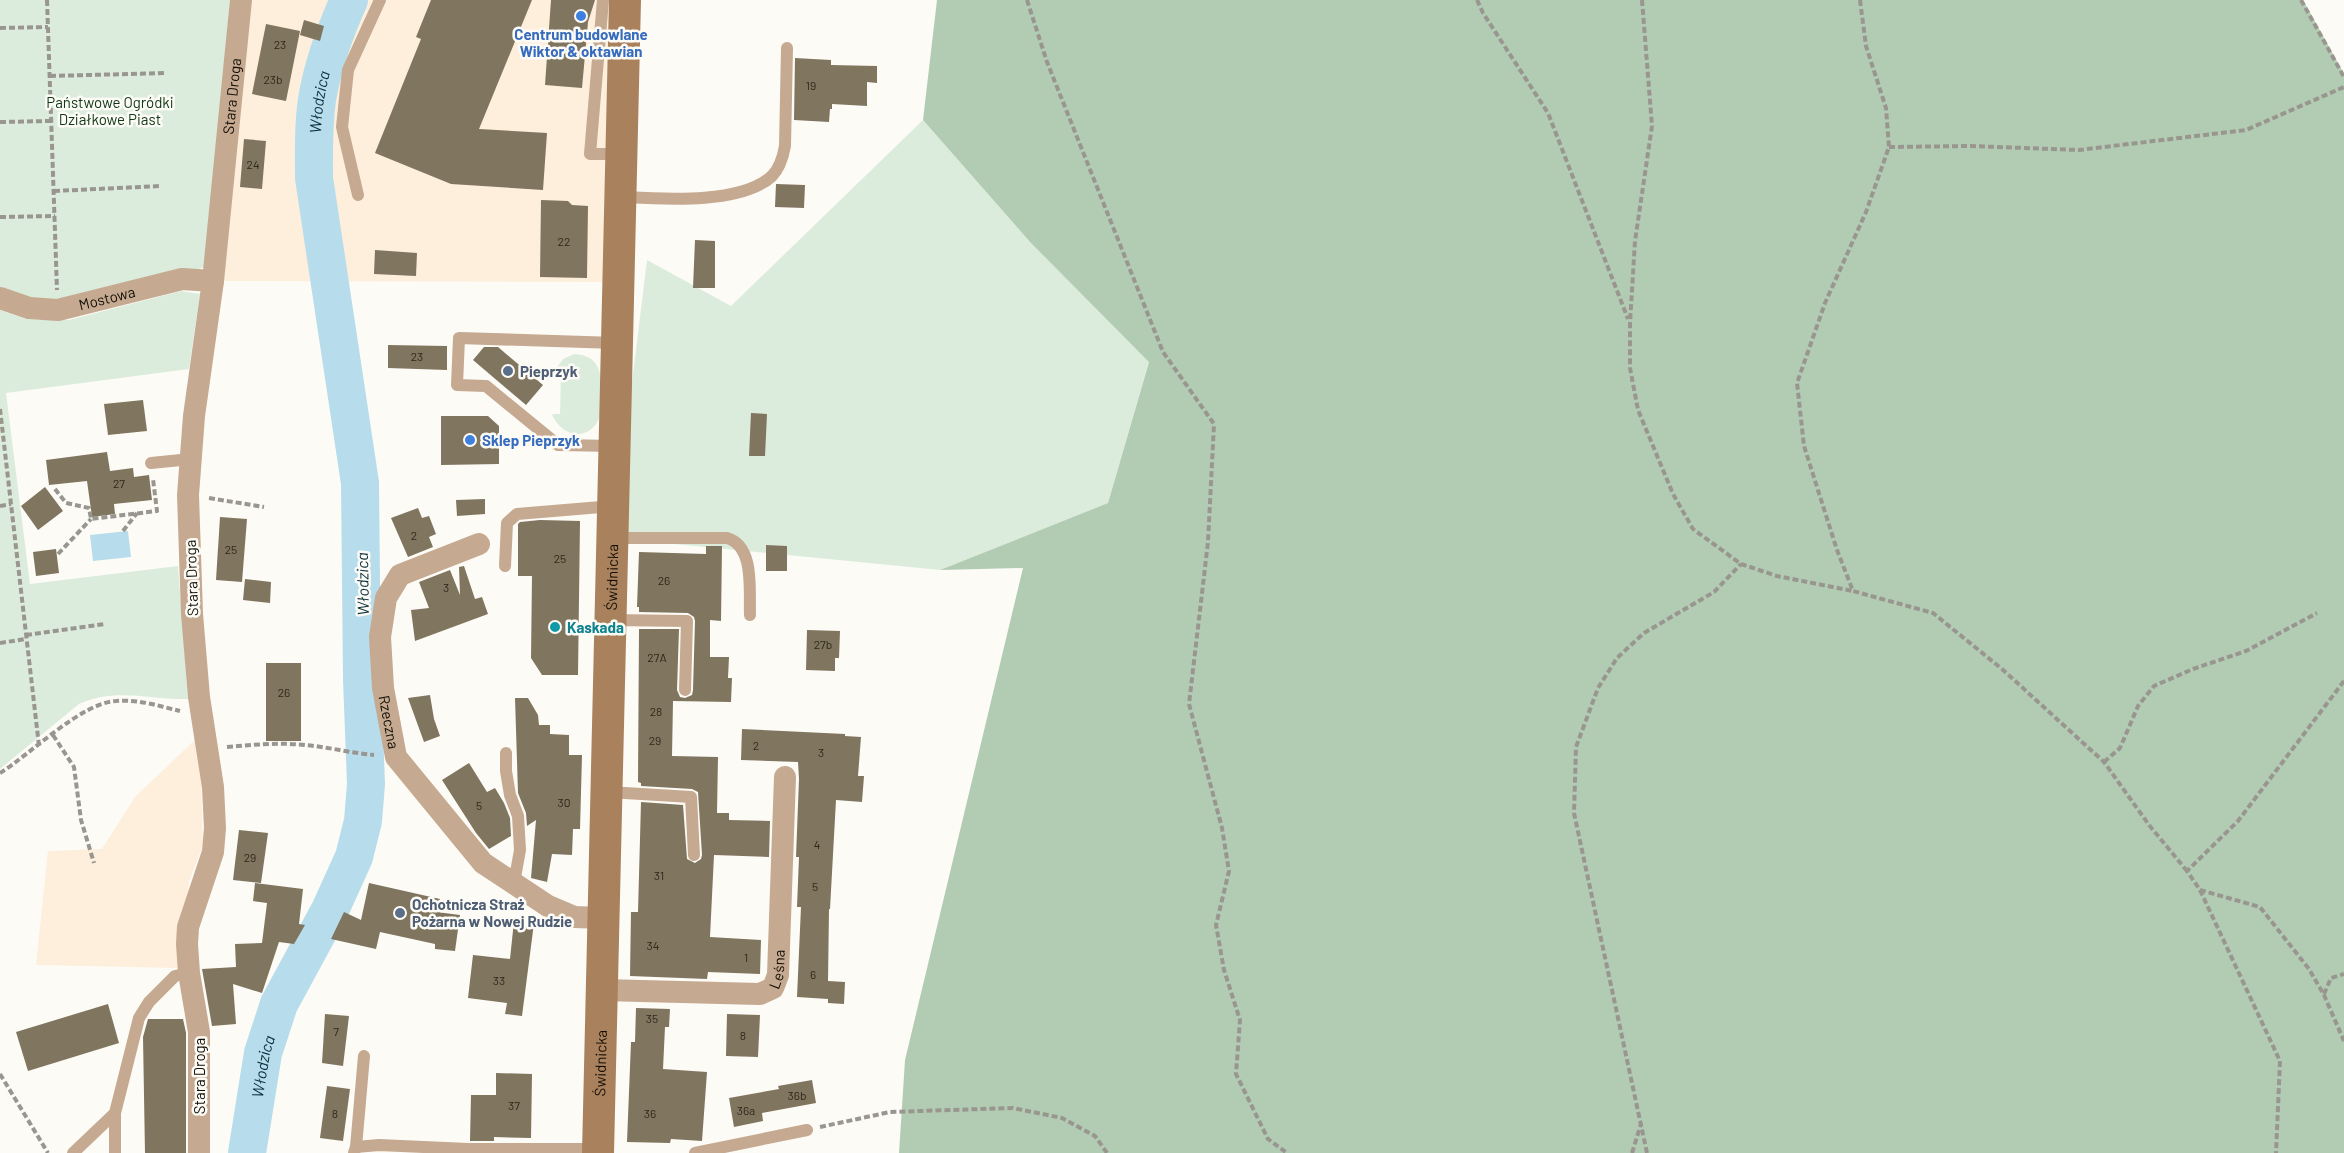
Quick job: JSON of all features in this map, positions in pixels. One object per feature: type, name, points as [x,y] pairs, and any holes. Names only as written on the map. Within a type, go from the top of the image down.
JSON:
[{"type":"street","name":"Stara Droga","points":[[199,1153],[199,1032],[189,974],[187,945],[188,927],[213,852],[215,828],[213,787],[201,712],[192,614],[188,495],[194,416],[213,281],[241,0]]},
{"type":"street","name":"Świdnicka","points":[[598,1151],[625,0]]},
{"type":"street","name":"Mostowa","points":[[0,298],[29,308],[58,310],[182,279],[213,281]]},
{"type":"street","name":"Rzeczna","points":[[479,544],[400,575],[386,598],[381,622],[383,688],[396,757],[483,862],[548,906],[574,917],[604,918]]},
{"type":"street","name":"Leśna","points":[[602,990],[760,994],[773,988],[778,975],[785,777]]},
{"type":"lane","points":[[358,195],[342,127],[348,69],[380,0]]},
{"type":"lane","points":[[603,0],[590,154],[621,154]]},
{"type":"lane","points":[[620,197],[730,195],[753,188],[772,175],[782,162],[785,146],[787,48]]},
{"type":"lane","points":[[616,446],[558,445],[486,386],[458,385],[459,338],[617,344]]},
{"type":"lane","points":[[151,464],[190,459]]},
{"type":"lane","points":[[505,566],[507,523],[517,514],[614,506]]},
{"type":"lane","points":[[614,538],[727,538],[735,540],[746,554],[750,615]]},
{"type":"lane","points":[[611,620],[687,621],[686,690]]},
{"type":"lane","points":[[506,753],[510,795],[518,816],[520,850],[514,883]]},
{"type":"lane","points":[[607,792],[691,797],[694,855]]},
{"type":"lane","points":[[115,1153],[115,1113],[139,1018],[148,1002],[175,976],[189,974]]},
{"type":"lane","points":[[364,1056],[355,1150],[379,1145],[598,1151]]},
{"type":"lane","points":[[73,1153],[115,1113]]},
{"type":"lane","points":[[695,1153],[807,1130]]},
{"type":"path","points":[[47,0],[58,310]]},
{"type":"path","points":[[1027,0],[1047,62],[1163,352],[1214,424],[1208,542],[1189,704],[1222,828],[1229,871],[1216,925],[1224,970],[1240,1020],[1236,1074],[1268,1139],[1287,1153]]},
{"type":"path","points":[[1477,0],[1483,13],[1548,113],[1630,322]]},
{"type":"path","points":[[1642,0],[1652,126],[1635,241],[1630,322],[1630,368],[1638,410],[1673,494],[1693,530],[1740,564],[1776,576],[1853,591],[1933,613],[2002,669],[2104,762],[2200,890],[2280,1061],[2276,1153]]},
{"type":"path","points":[[1853,591],[1836,550],[1804,446],[1797,383],[1825,303],[1866,212],[1889,147],[1886,108],[1866,46],[1860,0]]},
{"type":"path","points":[[2301,0],[2344,77]]},
{"type":"path","points":[[0,28],[48,27]]},
{"type":"path","points":[[50,76],[167,73]]},
{"type":"path","points":[[1889,147],[1971,146],[2079,150],[2246,130],[2344,87]]},
{"type":"path","points":[[0,122],[51,121]]},
{"type":"path","points":[[54,191],[161,186]]},
{"type":"path","points":[[0,217],[55,216]]},
{"type":"path","points":[[0,409],[39,746]]},
{"type":"path","points":[[58,554],[91,519],[157,511],[151,464]]},
{"type":"path","points":[[55,489],[66,503],[89,508],[91,519]]},
{"type":"path","points":[[188,495],[264,507]]},
{"type":"path","points":[[0,506],[11,504]]},
{"type":"path","points":[[123,531],[137,513]]},
{"type":"path","points":[[1647,1153],[1574,813],[1576,747],[1598,687],[1617,658],[1644,633],[1714,592],[1740,564]]},
{"type":"path","points":[[2104,762],[2120,748],[2138,705],[2154,686],[2193,669],[2246,651],[2318,613]]},
{"type":"path","points":[[0,643],[105,624]]},
{"type":"path","points":[[2187,871],[2238,821],[2344,681]]},
{"type":"path","points":[[0,773],[78,715],[99,704],[114,701],[147,703],[188,713],[201,712]]},
{"type":"path","points":[[53,735],[75,767],[81,820],[94,863]]},
{"type":"path","points":[[208,748],[264,744],[306,745],[384,756]]},
{"type":"path","points":[[2200,890],[2260,907],[2309,969],[2324,995],[2344,1041]]},
{"type":"path","points":[[2324,995],[2331,978],[2344,974]]},
{"type":"path","points":[[0,1074],[48,1153]]},
{"type":"path","points":[[807,1130],[890,1112],[1013,1108],[1062,1118],[1095,1136],[1107,1153]]},
{"type":"path","points":[[1632,1153],[1641,1124]]},
{"type":"shaded area","points":[[242,0],[623,0],[607,282],[213,281]]},
{"type":"shaded area","points":[[200,735],[203,845],[189,882],[180,968],[36,965],[48,851],[102,849],[135,797]]},
{"type":"green space","name":"Państwowe Ogródki Działkowe Piast","points":[[0,0],[230,0],[206,267],[65,302],[52,303],[0,290]]},
{"type":"green space","points":[[937,0],[2303,0],[2344,74],[2344,1153],[899,1153],[905,1060],[1023,568],[940,570],[1108,503],[1149,362],[1030,242],[923,120]]},
{"type":"green space","points":[[923,120],[1030,242],[1149,361],[1108,503],[940,570],[613,538],[647,260],[731,306]]},
{"type":"green space","points":[[181,291],[200,294],[189,369],[6,393],[30,584],[178,566],[188,699],[120,695],[106,696],[79,704],[0,769],[0,310],[26,319],[69,320]]},
{"type":"green space","points":[[574,354],[590,358],[595,363],[601,382],[598,421],[593,428],[580,434],[573,434],[561,427],[552,414],[560,414],[561,374],[553,373],[563,359]]},
{"type":"water","points":[[128,531],[131,557],[93,561],[90,535]]},
{"type":"building","points":[[431,0],[532,0],[479,129],[547,133],[543,190],[451,184],[375,153],[421,39],[416,37]]},
{"type":"building","points":[[551,0],[595,0],[588,22],[582,88],[545,85]]},
{"type":"building","points":[[304,20],[324,26],[320,41],[300,35]]},
{"type":"building","points":[[266,24],[300,31],[286,101],[252,94]]},
{"type":"building","points":[[795,58],[831,60],[831,65],[877,66],[877,83],[867,82],[867,106],[832,104],[829,122],[794,120]]},
{"type":"building","points":[[244,139],[266,141],[262,189],[240,187]]},
{"type":"building","points":[[776,184],[805,185],[804,208],[775,207]]},
{"type":"building","points":[[541,200],[568,201],[572,205],[588,206],[587,278],[540,277]]},
{"type":"building","points":[[695,240],[715,241],[715,288],[693,288]]},
{"type":"building","points":[[375,250],[417,253],[416,276],[374,274]]},
{"type":"building","points":[[388,345],[447,346],[447,370],[388,368]]},
{"type":"building","points":[[484,347],[498,347],[543,385],[526,405],[473,360]]},
{"type":"building","points":[[143,400],[147,431],[108,435],[104,404]]},
{"type":"building","points":[[751,413],[767,414],[765,456],[749,456]]},
{"type":"building","points":[[441,416],[488,416],[499,426],[499,464],[441,465]]},
{"type":"building","points":[[107,452],[110,471],[133,468],[134,477],[149,475],[152,500],[114,504],[115,514],[92,517],[87,481],[49,485],[46,460]]},
{"type":"building","points":[[45,487],[63,511],[38,530],[21,506]]},
{"type":"building","points":[[485,499],[485,514],[457,516],[456,500]]},
{"type":"building","points":[[418,508],[422,518],[429,516],[436,534],[429,537],[433,547],[408,557],[391,518]]},
{"type":"building","points":[[220,517],[247,519],[242,582],[216,580]]},
{"type":"building","points":[[540,520],[580,521],[578,675],[542,675],[531,658],[532,576],[518,576],[518,524]]},
{"type":"building","points":[[766,545],[787,546],[787,571],[766,571]]},
{"type":"building","points":[[706,546],[722,546],[721,621],[710,620],[710,657],[729,657],[728,678],[732,678],[731,702],[673,701],[672,756],[718,757],[717,813],[729,813],[729,820],[770,821],[769,857],[714,855],[710,937],[761,940],[760,974],[708,972],[707,979],[630,976],[631,912],[638,912],[641,802],[683,805],[687,859],[695,863],[701,859],[702,855],[698,792],[692,789],[641,786],[638,782],[639,629],[679,629],[677,690],[680,697],[685,698],[692,695],[693,690],[695,621],[694,617],[688,613],[639,612],[639,607],[637,607],[639,552],[706,554]]},
{"type":"building","points":[[56,549],[59,573],[36,576],[33,552]]},
{"type":"building","points":[[464,566],[475,599],[482,597],[488,614],[415,641],[411,610],[429,608],[419,582],[450,570],[460,595],[459,567]]},
{"type":"building","points":[[245,579],[271,582],[270,603],[243,600]]},
{"type":"building","points":[[807,630],[840,631],[839,658],[835,658],[835,671],[806,670]]},
{"type":"building","points":[[266,663],[301,663],[301,741],[266,741]]},
{"type":"building","points":[[430,695],[434,719],[440,736],[424,742],[408,698]]},
{"type":"building","points":[[515,698],[528,698],[538,715],[539,725],[550,725],[550,734],[569,735],[569,755],[582,755],[580,829],[573,829],[572,855],[552,854],[547,882],[531,878],[536,820],[527,826],[526,813],[518,793]]},
{"type":"building","points":[[742,729],[845,734],[845,736],[861,737],[858,776],[864,776],[862,802],[836,800],[829,909],[828,981],[845,982],[844,1004],[828,1003],[828,999],[797,997],[801,907],[797,907],[798,762],[741,760]]},
{"type":"building","points":[[469,763],[487,792],[495,788],[510,818],[511,836],[489,849],[442,780]]},
{"type":"building","points":[[239,830],[268,833],[261,883],[233,880]]},
{"type":"building","points":[[255,883],[303,889],[299,924],[305,925],[294,944],[279,942],[262,993],[233,984],[236,1024],[212,1026],[202,969],[236,967],[235,944],[262,943],[267,903],[253,901]]},
{"type":"building","name":"Ochotnicza Straż Pożarna w Nowej Rudzie","points":[[369,883],[440,899],[437,912],[460,915],[455,951],[435,949],[435,944],[380,932],[376,949],[331,939],[344,912],[361,920]]},
{"type":"building","points":[[514,921],[534,923],[522,1016],[505,1014],[507,1003],[468,998],[473,955],[510,959]]},
{"type":"building","points":[[108,1004],[119,1043],[28,1071],[16,1032]]},
{"type":"building","points":[[636,1008],[670,1009],[669,1027],[665,1027],[663,1069],[707,1072],[702,1141],[671,1139],[670,1143],[627,1142],[631,1042],[635,1042]]},
{"type":"building","points":[[325,1014],[349,1016],[343,1066],[322,1063]]},
{"type":"building","points":[[727,1014],[760,1015],[758,1057],[726,1056]]},
{"type":"building","points":[[148,1019],[183,1019],[186,1033],[186,1153],[145,1153],[143,1037]]},
{"type":"building","points":[[496,1073],[532,1074],[531,1138],[494,1137],[494,1141],[470,1141],[471,1095],[496,1095]]},
{"type":"building","points":[[812,1080],[816,1103],[762,1113],[763,1121],[734,1127],[729,1098],[779,1089],[778,1086]]},
{"type":"building","points":[[327,1086],[350,1089],[343,1141],[320,1138]]},
{"type":"waterway","name":"Włodzica","points":[[247,1153],[263,1053],[279,1004],[330,910],[354,857],[363,821],[366,784],[362,679],[360,483],[314,178],[316,104],[331,46],[349,0]]},
{"type":"place","name":"Centrum budowlane Wiktor & oktawian","points":[[581,16]]},
{"type":"place","name":"Pieprzyk","points":[[508,371]]},
{"type":"place","name":"Sklep Pieprzyk","points":[[470,440]]},
{"type":"place","name":"Kaskada","points":[[555,627]]},
{"type":"place","name":"Ochotnicza Straż Pożarna w Nowej Rudzie","points":[[400,913]]}]
